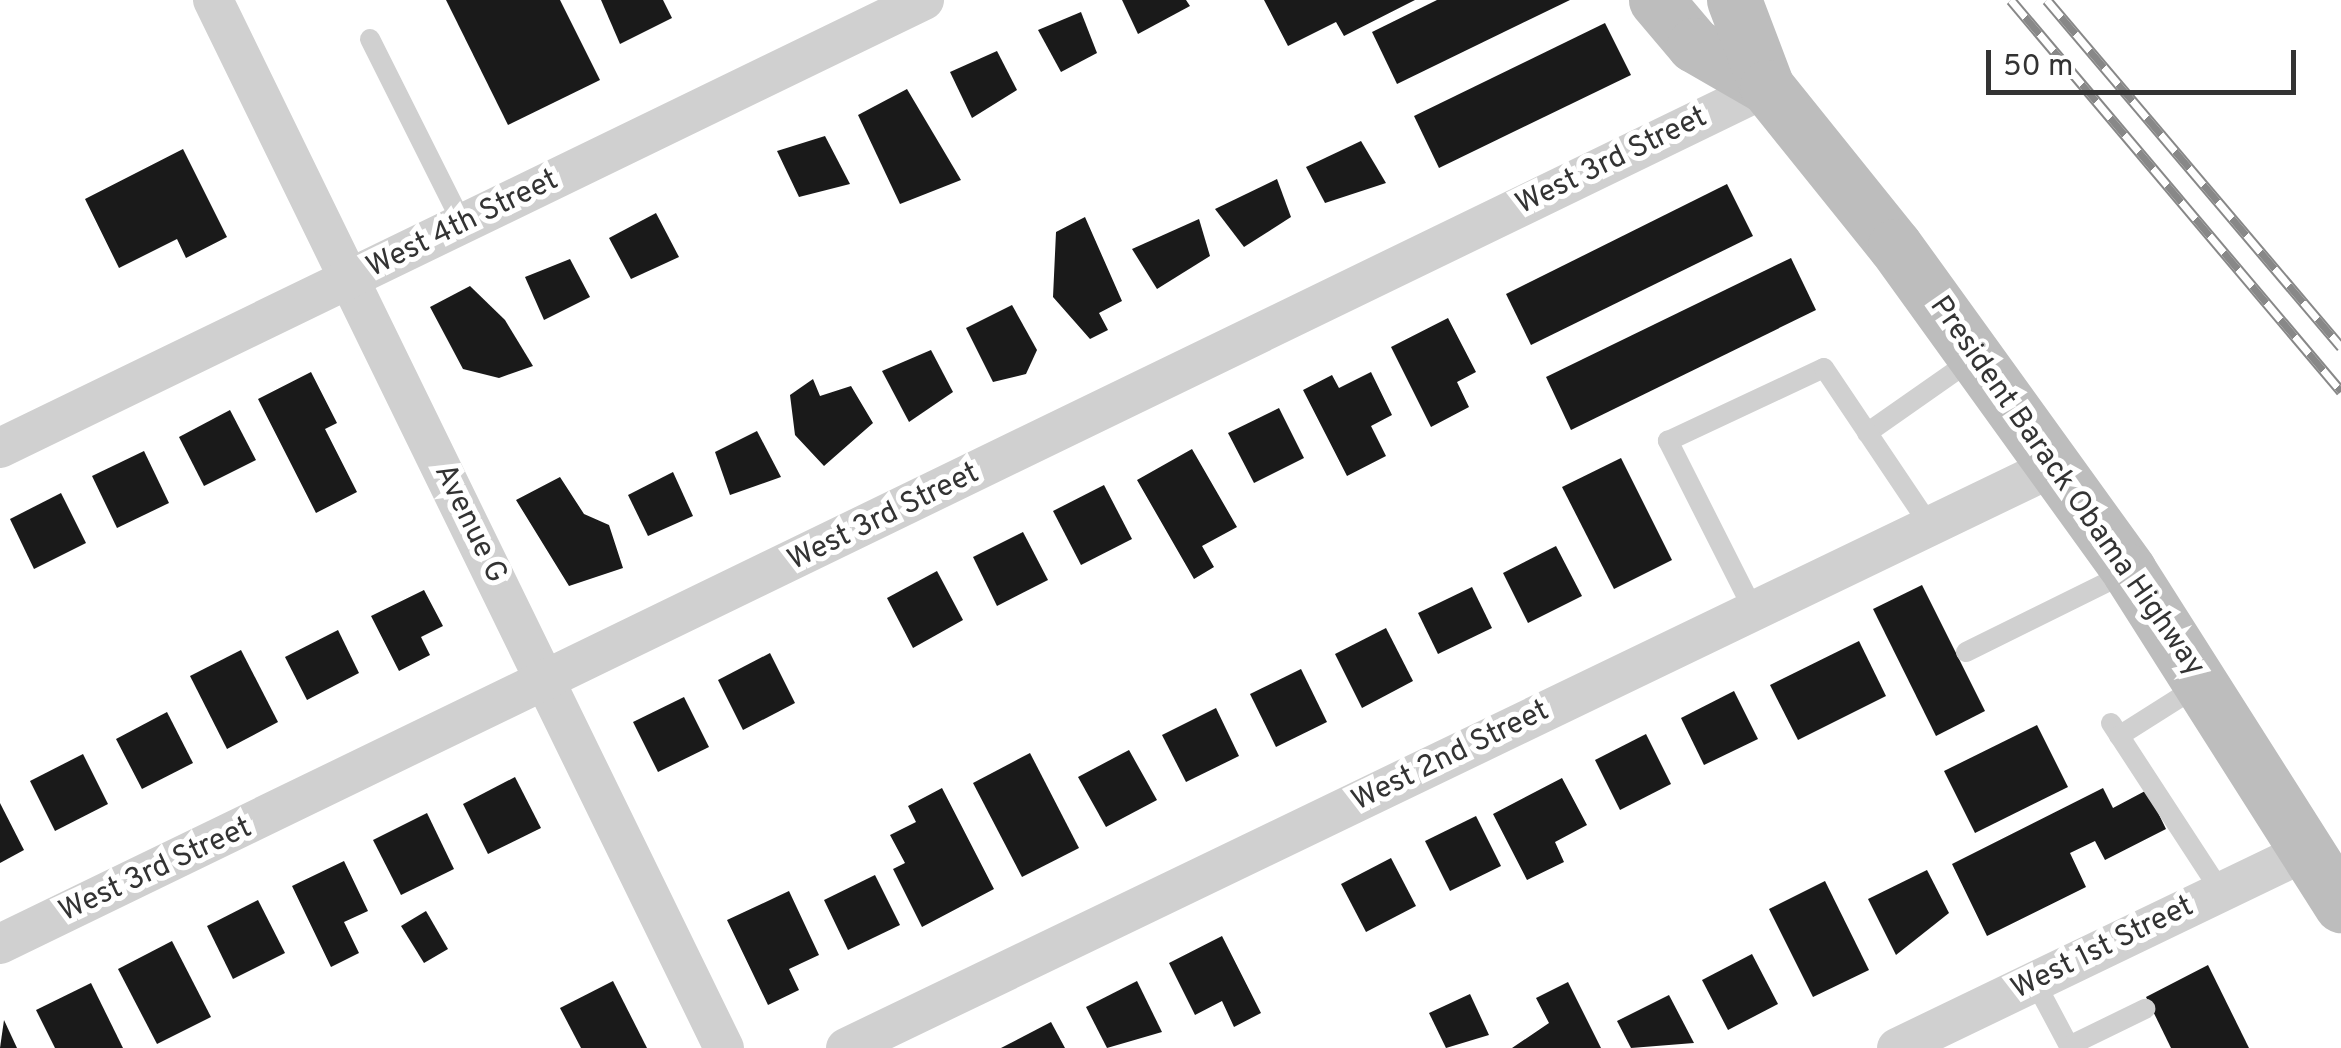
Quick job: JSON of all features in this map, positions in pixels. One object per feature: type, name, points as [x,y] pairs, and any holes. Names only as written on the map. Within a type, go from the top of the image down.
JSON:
[{"type":"main road","name":"President Barack Obama Highway","points":[[1656,0],[1694,45],[1767,87]]},
{"type":"main road","name":"President Barack Obama Highway","points":[[1734,0],[1767,87],[1976,357],[2129,571],[2204,682],[2341,905]]},
{"type":"street","name":"Avenue G","points":[[213,0],[541,682],[724,1048]]},
{"type":"street","name":"West 4th Street","points":[[0,448],[924,0]]},
{"type":"street","name":"West 3rd Street","points":[[0,944],[1767,87]]},
{"type":"street","name":"West 2nd Street","points":[[846,1048],[2054,466]]},
{"type":"street","name":"West 1st Street","points":[[1897,1048],[2308,850]]},
{"type":"lane","points":[[370,39],[463,225]]},
{"type":"lane","points":[[1867,433],[1976,357]]},
{"type":"lane","points":[[1754,611],[1668,441],[1824,368],[1930,526]]},
{"type":"lane","points":[[1966,652],[2129,571]]},
{"type":"lane","points":[[2204,682],[2115,730],[2221,892]]},
{"type":"lane","points":[[2035,982],[2069,1046],[2145,1009]]},
{"type":"building","points":[[446,0],[560,0],[600,80],[508,125]]},
{"type":"building","points":[[601,0],[663,0],[672,18],[620,44]]},
{"type":"building","points":[[1122,0],[1186,0],[1190,6],[1138,34]]},
{"type":"building","points":[[1264,0],[1415,0],[1344,36],[1336,22],[1288,46]]},
{"type":"building","points":[[1437,0],[1570,0],[1397,84],[1372,32]]},
{"type":"building","points":[[1081,12],[1097,53],[1061,72],[1038,30]]},
{"type":"building","points":[[1605,23],[1631,75],[1439,168],[1414,116]]},
{"type":"building","points":[[997,51],[1017,90],[972,118],[950,72]]},
{"type":"building","points":[[907,89],[961,180],[900,204],[858,115]]},
{"type":"building","points":[[825,136],[850,184],[799,197],[777,151]]},
{"type":"building","points":[[1361,141],[1386,183],[1325,203],[1306,167]]},
{"type":"building","points":[[183,149],[227,237],[186,258],[177,239],[119,268],[85,199]]},
{"type":"building","points":[[1277,179],[1291,217],[1244,247],[1215,209]]},
{"type":"building","points":[[1727,184],[1753,236],[1531,345],[1506,294]]},
{"type":"building","points":[[656,213],[679,257],[631,279],[609,238]]},
{"type":"building","points":[[1085,217],[1122,301],[1099,313],[1108,330],[1090,339],[1053,297],[1056,232]]},
{"type":"building","points":[[1199,219],[1210,256],[1157,289],[1132,249]]},
{"type":"building","points":[[1791,258],[1816,310],[1571,430],[1546,377]]},
{"type":"building","points":[[570,259],[590,297],[544,320],[525,277]]},
{"type":"building","points":[[470,286],[505,320],[533,366],[499,378],[463,369],[430,307]]},
{"type":"building","points":[[1012,305],[1037,350],[1026,374],[993,382],[966,328]]},
{"type":"building","points":[[1448,318],[1476,372],[1457,382],[1469,407],[1431,427],[1391,347]]},
{"type":"building","points":[[931,350],[953,392],[909,422],[882,371]]},
{"type":"building","points":[[311,372],[337,423],[325,429],[357,492],[316,513],[258,399]]},
{"type":"building","points":[[1371,372],[1392,415],[1371,426],[1386,456],[1347,476],[1303,390],[1332,375],[1339,388]]},
{"type":"building","points":[[813,379],[820,396],[851,386],[873,423],[824,466],[795,435],[790,395]]},
{"type":"building","points":[[1279,408],[1304,458],[1254,483],[1228,433]]},
{"type":"building","points":[[230,410],[256,460],[204,486],[179,437]]},
{"type":"building","points":[[757,431],[781,477],[730,495],[715,452]]},
{"type":"building","points":[[1192,449],[1237,527],[1202,546],[1214,567],[1194,579],[1137,480]]},
{"type":"building","points":[[144,451],[169,503],[117,528],[92,476]]},
{"type":"building","points":[[1621,458],[1672,560],[1614,589],[1562,487]]},
{"type":"building","points":[[673,472],[693,516],[648,536],[628,495]]},
{"type":"building","points":[[560,477],[584,514],[609,525],[623,568],[569,586],[516,500]]},
{"type":"building","points":[[1104,485],[1132,539],[1081,565],[1053,511]]},
{"type":"building","points":[[61,493],[86,543],[34,569],[10,519]]},
{"type":"building","points":[[1023,532],[1048,580],[997,606],[973,557]]},
{"type":"building","points":[[1556,546],[1582,596],[1528,623],[1503,573]]},
{"type":"building","points":[[937,571],[963,620],[913,648],[887,598]]},
{"type":"building","points":[[1922,585],[1985,711],[1936,736],[1873,609]]},
{"type":"building","points":[[1472,587],[1492,628],[1438,654],[1418,613]]},
{"type":"building","points":[[424,590],[443,626],[421,637],[430,655],[399,671],[371,616]]},
{"type":"building","points":[[1386,628],[1413,681],[1362,708],[1335,654]]},
{"type":"building","points":[[338,630],[359,673],[307,700],[285,657]]},
{"type":"building","points":[[1859,641],[1886,696],[1798,740],[1770,685]]},
{"type":"building","points":[[241,650],[278,722],[227,749],[190,676]]},
{"type":"building","points":[[770,653],[795,703],[743,730],[718,680]]},
{"type":"building","points":[[1301,669],[1327,722],[1276,747],[1250,694]]},
{"type":"building","points":[[1734,691],[1758,739],[1704,765],[1681,718]]},
{"type":"building","points":[[684,697],[709,747],[658,772],[633,722]]},
{"type":"building","points":[[1216,708],[1239,756],[1186,782],[1162,735]]},
{"type":"building","points":[[167,712],[193,763],[142,789],[116,739]]},
{"type":"building","points":[[2037,725],[2068,787],[1975,833],[1944,771]]},
{"type":"building","points":[[1646,734],[1671,784],[1620,810],[1595,760]]},
{"type":"building","points":[[1129,750],[1157,800],[1106,827],[1078,777]]},
{"type":"building","points":[[1030,753],[1079,848],[1022,877],[973,783]]},
{"type":"building","points":[[83,754],[108,804],[55,831],[30,781]]},
{"type":"building","points":[[515,777],[541,828],[488,854],[463,804]]},
{"type":"building","points":[[1562,778],[1587,825],[1555,842],[1564,862],[1527,880],[1493,814]]},
{"type":"building","points":[[942,788],[994,889],[922,927],[893,869],[905,863],[890,835],[916,822],[908,806]]},
{"type":"building","points":[[2103,788],[2113,808],[2147,790],[2166,829],[2105,860],[2095,841],[2070,853],[2086,887],[1987,936],[1952,864]]},
{"type":"building","points":[[0,803],[24,850],[0,863]]},
{"type":"building","points":[[427,813],[454,869],[401,895],[373,840]]},
{"type":"building","points":[[1476,816],[1501,866],[1450,891],[1425,841]]},
{"type":"building","points":[[1391,858],[1416,906],[1366,932],[1341,884]]},
{"type":"building","points":[[344,861],[368,911],[344,922],[359,953],[331,967],[292,886]]},
{"type":"building","points":[[1927,870],[1949,913],[1896,955],[1868,899]]},
{"type":"building","points":[[875,875],[900,925],[848,950],[824,900]]},
{"type":"building","points":[[1825,881],[1869,970],[1813,997],[1769,909]]},
{"type":"building","points":[[789,891],[819,955],[789,969],[799,990],[768,1005],[727,920]]},
{"type":"building","points":[[258,900],[285,953],[233,979],[207,926]]},
{"type":"building","points":[[426,911],[448,949],[424,963],[401,926]]},
{"type":"building","points":[[1222,936],[1261,1013],[1234,1027],[1222,1001],[1195,1015],[1169,963]]},
{"type":"building","points":[[172,941],[211,1017],[157,1044],[118,969]]},
{"type":"building","points":[[1752,954],[1778,1004],[1728,1030],[1702,980]]},
{"type":"building","points":[[2208,965],[2249,1048],[2171,1048],[2146,997]]},
{"type":"building","points":[[613,981],[647,1048],[581,1048],[560,1008]]},
{"type":"building","points":[[1137,981],[1162,1032],[1107,1048],[1086,1007]]},
{"type":"building","points":[[1568,982],[1601,1048],[1512,1048],[1549,1023],[1536,998]]},
{"type":"building","points":[[91,983],[123,1048],[55,1048],[36,1010]]},
{"type":"building","points":[[1470,994],[1489,1035],[1446,1048],[1429,1013]]},
{"type":"building","points":[[1669,995],[1694,1043],[1631,1048],[1617,1021]]},
{"type":"building","points":[[4,1020],[17,1048],[0,1048]]},
{"type":"building","points":[[1051,1022],[1065,1048],[1001,1048]]},
{"type":"railway","points":[[2011,0],[2341,391]]},
{"type":"railway","points":[[2047,0],[2341,347]]}]
